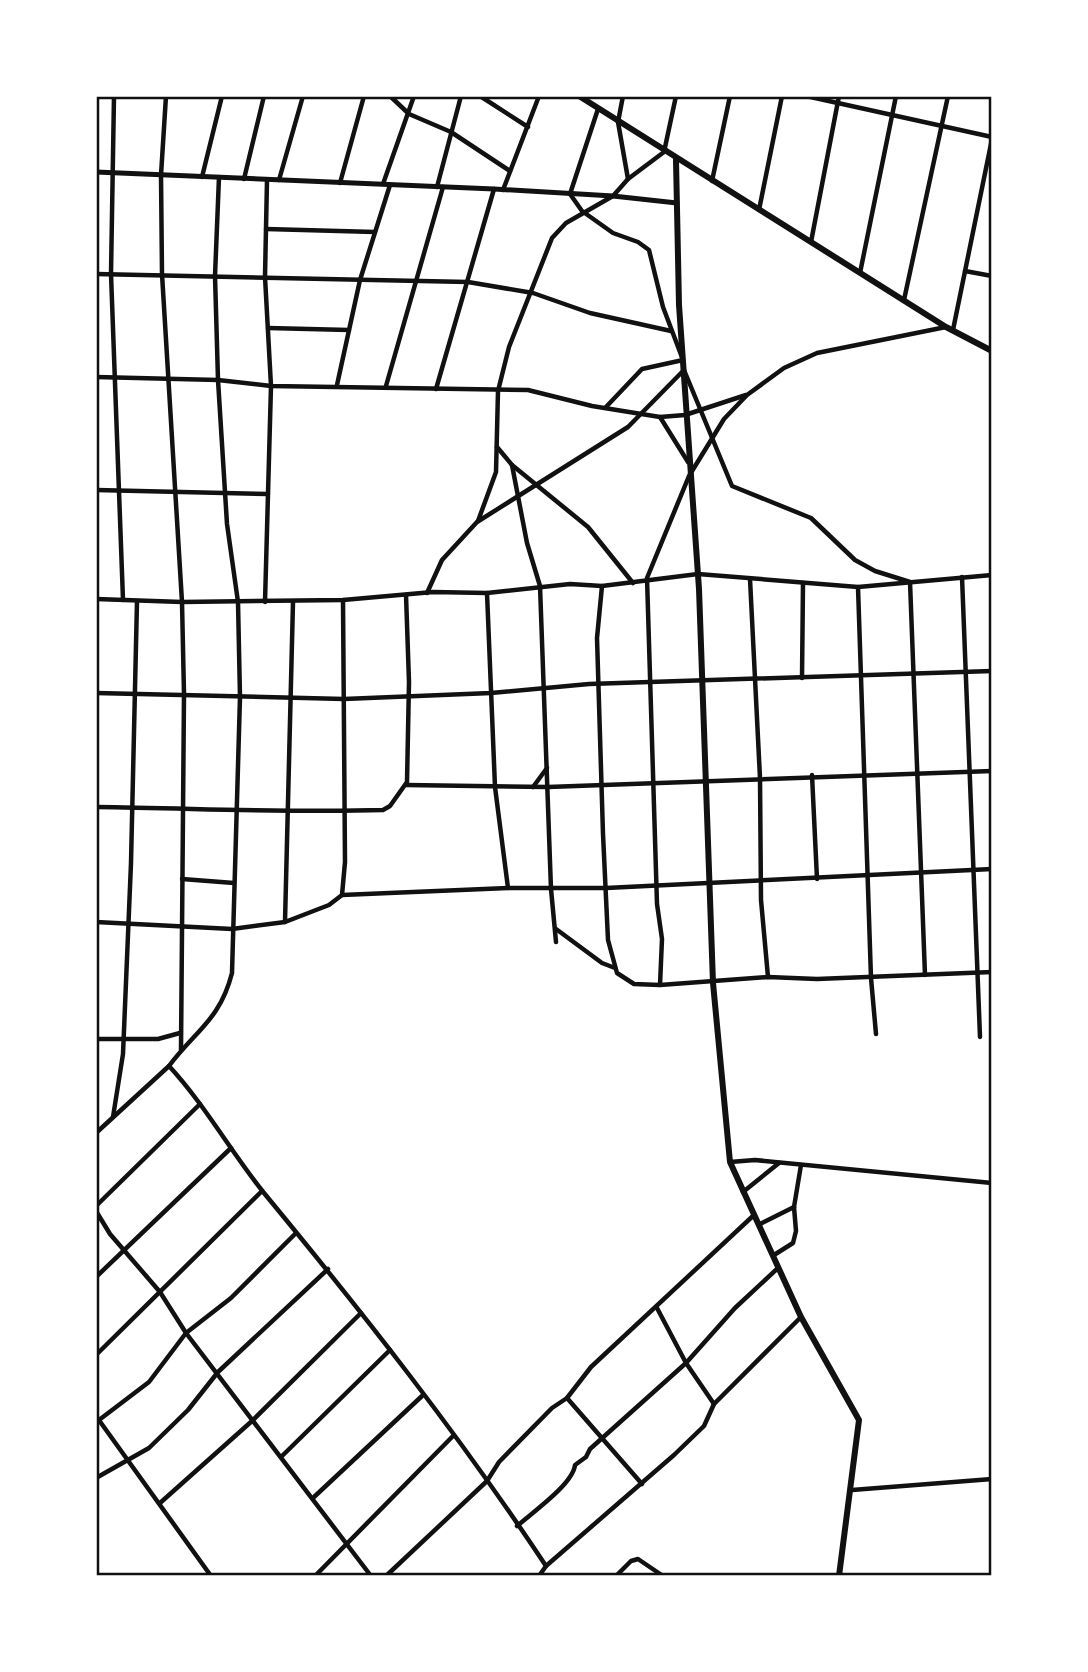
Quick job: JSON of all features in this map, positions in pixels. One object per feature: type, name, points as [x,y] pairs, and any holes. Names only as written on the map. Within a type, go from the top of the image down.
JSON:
[{"type":"main road","points":[[579,96],[676,160],[946,327],[992,351]]},
{"type":"main road","points":[[676,160],[685,415],[698,574],[713,982],[730,1162],[801,1317],[859,1420],[839,1576]]},
{"type":"street","points":[[114,96],[111,274],[124,600]]},
{"type":"street","points":[[166,96],[161,175],[162,274],[173,493],[182,603],[184,694],[181,1050]]},
{"type":"street","points":[[202,177],[222,96]]},
{"type":"street","points":[[244,178],[264,96]]},
{"type":"street","points":[[279,180],[303,96]]},
{"type":"street","points":[[340,183],[364,96]]},
{"type":"street","points":[[390,96],[409,114],[451,132],[510,171]]},
{"type":"street","points":[[337,385],[360,279],[414,96]]},
{"type":"street","points":[[386,386],[440,187],[461,96]]},
{"type":"street","points":[[480,96],[528,127]]},
{"type":"street","points":[[503,190],[539,96]]},
{"type":"street","points":[[623,96],[618,122],[628,179]]},
{"type":"street","points":[[477,522],[492,486],[497,447],[498,391],[509,347],[533,293],[552,238],[582,211],[613,196],[628,179],[664,152],[676,96]]},
{"type":"street","points":[[712,182],[730,96]]},
{"type":"street","points":[[759,211],[782,96]]},
{"type":"street","points":[[806,96],[992,138],[953,330]]},
{"type":"street","points":[[811,243],[839,96]]},
{"type":"street","points":[[860,273],[896,96]]},
{"type":"street","points":[[904,300],[948,96]]},
{"type":"street","points":[[570,194],[598,109]]},
{"type":"street","points":[[96,172],[494,189],[613,196],[677,204]]},
{"type":"street","points":[[96,1133],[169,1066],[218,1012],[232,972],[240,697],[238,602],[232,576],[218,380],[215,276],[219,177]]},
{"type":"street","points":[[265,602],[271,386],[265,277],[267,180]]},
{"type":"street","points":[[436,389],[494,189]]},
{"type":"street","points":[[570,194],[582,211],[613,233],[649,250],[671,331],[683,360],[642,369],[606,407]]},
{"type":"street","points":[[266,229],[375,232]]},
{"type":"street","points":[[965,271],[992,276]]},
{"type":"street","points":[[96,274],[468,282],[533,293],[590,313],[671,331]]},
{"type":"street","points":[[660,985],[662,939],[657,885],[647,578],[689,477],[724,419],[747,395],[785,368],[817,353],[946,327]]},
{"type":"street","points":[[268,328],[349,330]]},
{"type":"street","points":[[427,593],[442,560],[477,522],[643,415],[684,370],[732,486],[811,518],[855,560],[875,571],[910,582]]},
{"type":"street","points":[[96,377],[218,380],[271,386],[528,390],[660,417],[685,415],[747,395]]},
{"type":"street","points":[[660,417],[688,462]]},
{"type":"street","points":[[497,447],[512,465],[588,527],[633,583]]},
{"type":"street","points":[[512,465],[527,543],[540,586],[551,889],[556,942]]},
{"type":"street","points":[[96,489],[225,495],[268,494]]},
{"type":"street","points":[[96,599],[182,603],[343,600],[427,593],[487,593],[540,586],[603,586],[633,583],[647,578],[698,574],[858,587],[992,575]]},
{"type":"street","points":[[962,577],[968,672],[969,772],[980,1037]]},
{"type":"street","points":[[750,579],[760,778],[761,880],[768,977]]},
{"type":"street","points":[[910,582],[919,875],[925,975]]},
{"type":"street","points":[[802,678],[803,583]]},
{"type":"street","points":[[603,586],[597,638],[608,940],[615,968],[625,980],[634,984],[660,985],[768,977],[871,978],[992,972]]},
{"type":"street","points":[[858,587],[871,978],[876,1034]]},
{"type":"street","points":[[487,593],[495,787],[508,888]]},
{"type":"street","points":[[96,807],[181,806],[289,812],[383,810],[406,785],[406,595]]},
{"type":"street","points":[[342,895],[343,600]]},
{"type":"street","points":[[112,1119],[123,1041],[129,924],[137,601]]},
{"type":"street","points":[[285,922],[293,602]]},
{"type":"street","points":[[96,693],[344,699],[491,693],[598,684],[992,671]]},
{"type":"street","points":[[533,787],[548,768]]},
{"type":"street","points":[[406,785],[601,786],[812,775],[992,771]]},
{"type":"street","points":[[812,775],[817,879]]},
{"type":"street","points":[[96,922],[232,929],[285,922],[329,905],[342,895],[508,888],[606,888],[919,875],[992,869]]},
{"type":"street","points":[[181,879],[234,883]]},
{"type":"street","points":[[555,928],[602,963],[615,968]]},
{"type":"street","points":[[96,1039],[158,1039],[180,1032]]},
{"type":"street","points":[[169,1066],[200,1104],[262,1191],[328,1269],[390,1350],[487,1481],[549,1576]]},
{"type":"street","points":[[200,1104],[96,1208],[124,1251],[160,1293],[186,1333],[218,1372],[252,1421],[314,1497],[371,1576]]},
{"type":"street","points":[[96,1277],[231,1148]]},
{"type":"street","points":[[730,1162],[755,1160],[992,1183]]},
{"type":"street","points":[[743,1192],[780,1163]]},
{"type":"street","points":[[774,1255],[793,1244],[796,1231],[794,1207],[801,1165]]},
{"type":"street","points":[[96,1354],[262,1191]]},
{"type":"street","points":[[760,1224],[794,1207]]},
{"type":"street","points":[[386,1576],[487,1481],[499,1462],[552,1408],[567,1398],[591,1367],[755,1214]]},
{"type":"street","points":[[211,1576],[98,1418],[149,1382],[186,1333],[231,1298],[296,1233]]},
{"type":"street","points":[[517,1526],[564,1485],[575,1465],[686,1363],[735,1308],[779,1266]]},
{"type":"street","points":[[96,1478],[149,1448],[178,1420],[218,1372],[328,1269]]},
{"type":"street","points":[[657,1308],[686,1363],[713,1404]]},
{"type":"street","points":[[160,1503],[252,1421],[361,1313]]},
{"type":"street","points":[[540,1576],[544,1567],[642,1484],[704,1426],[713,1404],[801,1317]]},
{"type":"street","points":[[281,1457],[390,1350]]},
{"type":"street","points":[[314,1497],[422,1396]]},
{"type":"street","points":[[567,1398],[642,1484]]},
{"type":"street","points":[[314,1576],[453,1436]]},
{"type":"street","points":[[852,1490],[992,1479]]},
{"type":"street","points":[[616,1576],[631,1561],[638,1559],[663,1576]]}]
